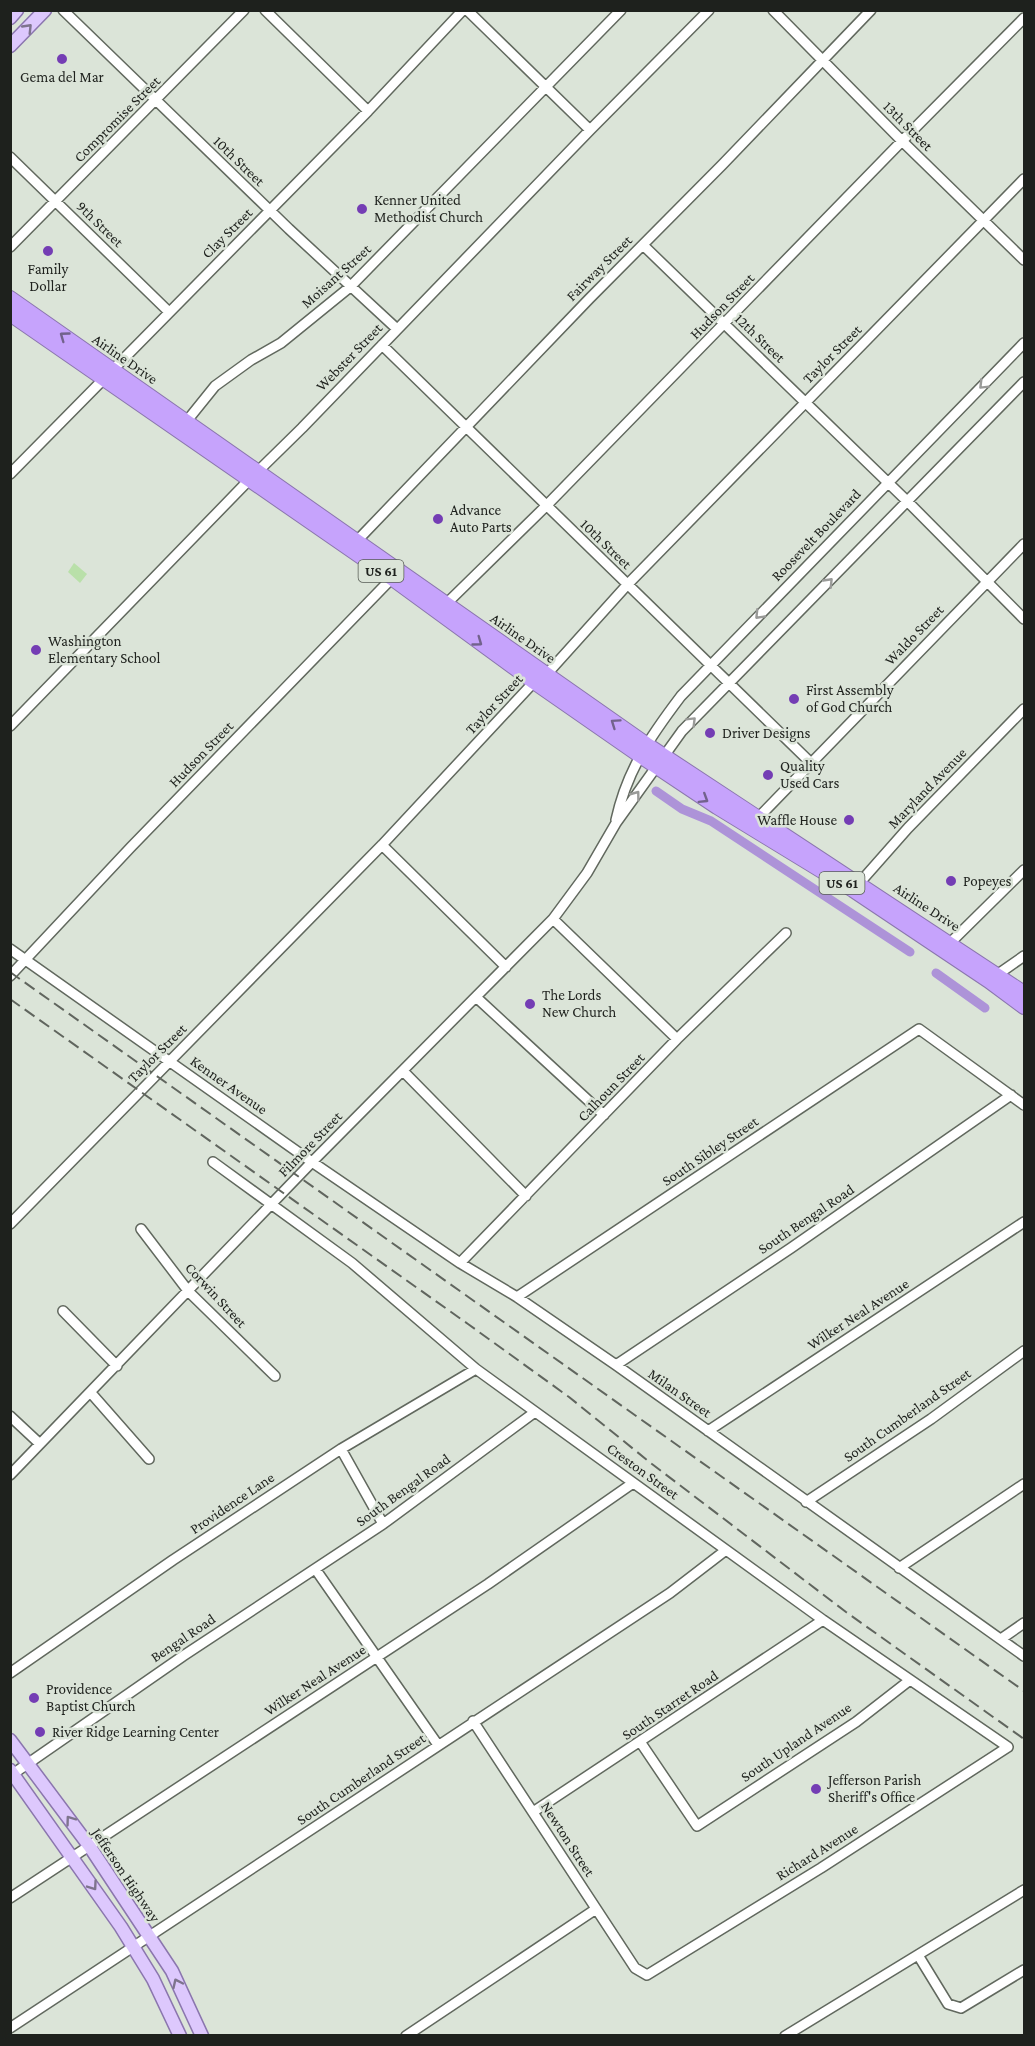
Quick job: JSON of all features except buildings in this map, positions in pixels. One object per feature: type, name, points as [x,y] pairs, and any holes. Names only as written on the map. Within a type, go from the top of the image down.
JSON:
[{"type":"highway","name":"Airline Drive","points":[[10,298],[108,374],[642,750],[994,977],[1024,993]]},
{"type":"highway","name":"Airline Drive","points":[[10,314],[186,422],[253,476]]},
{"type":"highway","name":"Airline Drive","points":[[994,977],[1024,1007]]},
{"type":"main road","points":[[10,18],[17,10]]},
{"type":"main road","points":[[10,46],[45,10]]},
{"type":"main road","name":"Jefferson Highway","points":[[10,1740],[90,1847],[172,1971],[200,2034]]},
{"type":"main road","points":[[12,1773],[134,1947],[153,1979],[180,2036]]},
{"type":"street","name":"10th Street","points":[[63,10],[270,211],[397,329]]},
{"type":"street","name":"Compromise Street","points":[[10,247],[244,10]]},
{"type":"street","points":[[265,10],[368,111]]},
{"type":"street","points":[[465,10],[590,130]]},
{"type":"street","name":"Clay Street","points":[[10,474],[465,10]]},
{"type":"street","name":"Moisant Street","points":[[186,422],[215,386],[251,360],[282,343],[350,287],[621,10]]},
{"type":"street","name":"Webster Street","points":[[10,726],[590,130],[710,10]]},
{"type":"street","name":"13th Street","points":[[773,10],[1024,260]]},
{"type":"street","name":"Fairway Street","points":[[353,545],[871,10]]},
{"type":"street","name":"Hudson Street","points":[[442,609],[546,506],[1024,18]]},
{"type":"street","name":"9th Street","points":[[10,157],[170,312]]},
{"type":"street","name":"Taylor Street","points":[[10,1224],[382,845],[627,585],[1024,179]]},
{"type":"street","name":"12th Street","points":[[643,244],[888,482],[1024,619]]},
{"type":"street","name":"Roosevelt Boulevard","points":[[642,750],[681,696],[710,665],[1024,344]]},
{"type":"street","name":"10th Street","points":[[382,345],[811,763]]},
{"type":"street","points":[[660,761],[682,731],[1024,382]]},
{"type":"street","name":"Waldo Street","points":[[755,822],[1024,544]]},
{"type":"street","name":"Hudson Street","points":[[10,976],[131,847],[395,575]]},
{"type":"street","name":"Maryland Avenue","points":[[856,886],[908,828],[1024,709]]},
{"type":"street","name":"Filmore Street","points":[[616,823],[623,793],[642,750]]},
{"type":"street","name":"Filmore Street","points":[[10,1475],[312,1162],[553,919],[587,873],[616,823],[660,761]]},
{"type":"street","points":[[382,845],[506,967]]},
{"type":"street","points":[[947,946],[1024,870]]},
{"type":"street","points":[[553,919],[676,1039]]},
{"type":"street","name":"Calhoun Street","points":[[460,1263],[676,1039],[786,933]]},
{"type":"street","name":"Kenner Avenue","points":[[10,950],[312,1162]]},
{"type":"street","points":[[994,977],[1024,956]]},
{"type":"street","points":[[476,997],[604,1115]]},
{"type":"street","name":"South Sibley Street","points":[[517,1297],[919,1029],[1011,1095]]},
{"type":"street","points":[[403,1071],[526,1196]]},
{"type":"street","points":[[1011,1095],[1024,1105]]},
{"type":"street","name":"South Bengal Road","points":[[616,1365],[791,1248],[1011,1095]]},
{"type":"street","name":"Creston Street","points":[[213,1162],[351,1263],[476,1369],[823,1620],[1008,1747]]},
{"type":"street","name":"Milan Street","points":[[312,1162],[460,1263],[517,1297],[616,1365],[1024,1656]]},
{"type":"street","name":"Wilker Neal Avenue","points":[[708,1431],[1024,1222]]},
{"type":"street","name":"Corwin Street","points":[[141,1229],[189,1292],[275,1376]]},
{"type":"street","points":[[63,1311],[117,1366]]},
{"type":"street","name":"South Cumberland Street","points":[[806,1502],[931,1419],[1024,1351]]},
{"type":"street","name":"Providence Lane","points":[[10,1673],[173,1560],[341,1449],[476,1369]]},
{"type":"street","points":[[91,1393],[149,1459]]},
{"type":"street","name":"South Bengal Road","points":[[316,1570],[383,1524],[535,1412]]},
{"type":"street","points":[[10,1416],[40,1444]]},
{"type":"street","points":[[341,1449],[383,1524]]},
{"type":"street","name":"Wilker Neal Avenue","points":[[10,1898],[488,1584],[633,1483]]},
{"type":"street","points":[[899,1568],[1024,1484]]},
{"type":"street","name":"South Cumberland Street","points":[[10,2028],[670,1593],[726,1550]]},
{"type":"street","points":[[316,1570],[438,1745]]},
{"type":"street","name":"Bengal Road","points":[[12,1773],[183,1656],[316,1570]]},
{"type":"street","name":"South Starret Road","points":[[533,1812],[641,1743],[823,1620]]},
{"type":"street","points":[[1001,1639],[1024,1623]]},
{"type":"street","name":"South Upland Avenue","points":[[641,1743],[697,1826],[856,1722],[910,1680]]},
{"type":"street","name":"Newton Street","points":[[473,1721],[635,1968],[640,1971]]},
{"type":"street","name":"Richard Avenue","points":[[640,1971],[647,1975],[657,1970],[821,1868],[1008,1747]]},
{"type":"street","points":[[785,2036],[1024,1890]]},
{"type":"street","points":[[406,2036],[596,1909]]},
{"type":"street","points":[[918,1955],[948,2004],[961,2008],[1024,1970]]},
{"type":"green space","points":[[74,563],[87,574],[80,583],[68,572]]},
{"type":"waterway","points":[[656,791],[682,809],[711,821],[910,952]]},
{"type":"waterway","points":[[936,973],[985,1008]]},
{"type":"railway","points":[[10,972],[1024,1691]]},
{"type":"railway","points":[[10,999],[569,1397],[652,1464],[846,1612],[1024,1739]]},
{"type":"place","name":"Gema del Mar","points":[[62,59]]},
{"type":"place","name":"Kenner United Methodist Church","points":[[362,209]]},
{"type":"place","name":"Family Dollar","points":[[48,251]]},
{"type":"place","name":"Advance Auto Parts","points":[[438,519]]},
{"type":"place","name":"Washington Elementary School","points":[[36,650]]},
{"type":"place","name":"First Assembly of God Church","points":[[794,699]]},
{"type":"place","name":"Driver Designs","points":[[710,733]]},
{"type":"place","name":"Quality Used Cars","points":[[768,775]]},
{"type":"place","name":"Waffle House","points":[[849,820]]},
{"type":"place","name":"Popeyes","points":[[951,881]]},
{"type":"place","name":"The Lords New Church","points":[[530,1004]]},
{"type":"place","name":"Providence Baptist Church","points":[[34,1698]]},
{"type":"place","name":"River Ridge Learning Center","points":[[40,1732]]},
{"type":"place","name":"Jefferson Parish Sheriff's Office","points":[[816,1789]]}]
